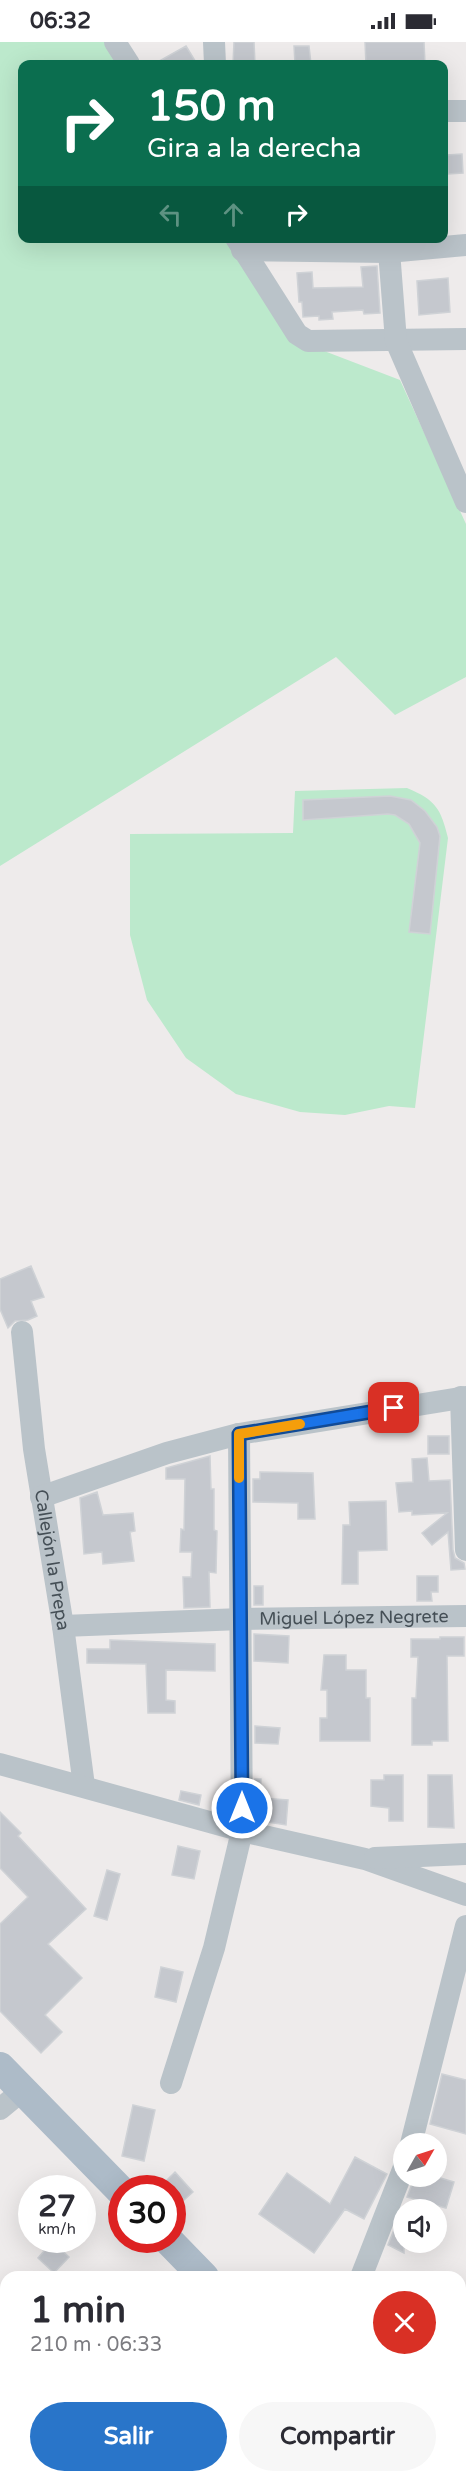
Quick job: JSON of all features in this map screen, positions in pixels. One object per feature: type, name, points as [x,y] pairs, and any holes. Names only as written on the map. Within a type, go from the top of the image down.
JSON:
[{"type":"main road","points":[[0,2067],[108,2178]]},
{"type":"main road","points":[[181,2253],[198,2271]]},
{"type":"street","points":[[116,42],[127,60]]},
{"type":"street","points":[[214,42],[215,60]]},
{"type":"street","points":[[448,111],[466,111]]},
{"type":"street","points":[[239,244],[466,246]]},
{"type":"street","points":[[239,244],[297,334],[309,341],[466,339]]},
{"type":"street","points":[[388,245],[396,340],[466,502]]},
{"type":"street","name":"Callejón la Prepa","points":[[22,1332],[41,1497],[63,1626],[84,1786]]},
{"type":"street","points":[[41,1497],[167,1453],[239,1434],[464,1397],[466,1551]]},
{"type":"street","points":[[171,2083],[214,1948],[242,1831],[239,1434]]},
{"type":"street","name":"Miguel López Negrete","points":[[63,1626],[241,1619],[466,1616]]},
{"type":"street","points":[[0,1764],[242,1831],[365,1859],[466,1895]]},
{"type":"street","points":[[365,1859],[466,1854]]},
{"type":"street","points":[[414,2133],[466,1926]]},
{"type":"street","points":[[0,2109],[23,2090]]},
{"type":"street","points":[[363,2271],[396,2187]]},
{"type":"green space","points":[[0,42],[122,42],[133,60],[18,60],[18,243],[242,243],[319,349],[400,380],[466,524],[466,677],[395,715],[336,657],[0,866]]},
{"type":"green space","points":[[407,788],[425,797],[436,807],[443,820],[448,838],[415,1108],[389,1106],[345,1115],[300,1112],[236,1094],[186,1058],[147,1000],[130,935],[130,834],[293,833],[295,791]]},
{"type":"building","points":[[234,42],[254,42],[255,60],[233,60]]},
{"type":"building","points":[[365,42],[424,42],[425,60],[366,60]]},
{"type":"building","points":[[186,46],[195,60],[161,60]]},
{"type":"building","points":[[294,46],[309,46],[311,60],[295,60]]},
{"type":"building","points":[[462,154],[463,173],[448,174],[448,155]]},
{"type":"building","points":[[377,266],[380,313],[364,314],[363,310],[332,312],[333,319],[319,320],[319,316],[303,317],[302,302],[299,302],[297,273],[312,272],[313,288],[363,287],[361,267]]},
{"type":"building","points":[[448,278],[450,312],[419,315],[417,281]]},
{"type":"building","points":[[390,796],[411,800],[425,811],[437,827],[440,836],[430,934],[409,932],[420,843],[409,824],[395,815],[388,814],[303,820],[303,800]]},
{"type":"building","points":[[31,1266],[44,1297],[31,1301],[37,1316],[28,1320],[15,1321],[8,1328],[0,1309],[0,1279]]},
{"type":"building","points":[[428,1436],[449,1436],[449,1454],[428,1454]]},
{"type":"building","points":[[210,1456],[211,1489],[214,1489],[214,1530],[217,1531],[216,1573],[209,1572],[210,1607],[184,1608],[183,1577],[191,1577],[192,1552],[180,1552],[181,1529],[184,1530],[185,1479],[166,1479],[166,1468]]},
{"type":"building","points":[[427,1458],[429,1481],[450,1480],[453,1550],[455,1558],[464,1563],[465,1569],[451,1570],[448,1532],[432,1545],[422,1533],[447,1513],[412,1515],[412,1511],[399,1512],[396,1483],[413,1482],[412,1459]]},
{"type":"building","points":[[260,1472],[313,1473],[315,1519],[298,1519],[298,1503],[253,1502],[253,1479],[260,1479]]},
{"type":"building","points":[[97,1492],[103,1515],[133,1513],[135,1531],[130,1532],[134,1561],[103,1564],[102,1552],[84,1554],[80,1498]]},
{"type":"building","points":[[386,1501],[387,1550],[358,1551],[358,1584],[342,1584],[343,1525],[350,1525],[349,1502]]},
{"type":"building","points":[[417,1576],[438,1576],[438,1592],[431,1592],[432,1601],[417,1601]]},
{"type":"building","points":[[254,1586],[263,1586],[263,1605],[254,1605]]},
{"type":"building","points":[[254,1634],[289,1636],[288,1663],[254,1661]]},
{"type":"building","points":[[440,1637],[464,1637],[464,1656],[447,1656],[448,1741],[432,1741],[432,1745],[412,1745],[412,1698],[416,1698],[418,1657],[411,1657],[411,1639],[440,1639]]},
{"type":"building","points":[[110,1640],[215,1644],[215,1671],[166,1670],[166,1700],[175,1701],[175,1713],[148,1713],[146,1664],[87,1663],[87,1649],[110,1649]]},
{"type":"building","points":[[324,1655],[346,1655],[346,1670],[366,1670],[366,1698],[370,1698],[370,1741],[320,1741],[320,1718],[327,1718],[327,1690],[321,1690]]},
{"type":"building","points":[[255,1726],[280,1728],[278,1744],[255,1743]]},
{"type":"building","points":[[384,1775],[403,1775],[403,1821],[389,1821],[389,1808],[371,1806],[371,1780],[384,1780]]},
{"type":"building","points":[[428,1775],[452,1775],[454,1828],[428,1827]]},
{"type":"building","points":[[255,1779],[261,1779],[260,1798],[288,1800],[286,1825],[255,1820]]},
{"type":"building","points":[[181,1791],[201,1795],[199,1805],[179,1800]]},
{"type":"building","points":[[0,1812],[21,1833],[18,1836],[86,1909],[48,1944],[82,1978],[45,2015],[62,2032],[41,2053],[0,2011],[0,1924],[28,1897],[0,1868]]},
{"type":"building","points":[[178,1846],[200,1851],[194,1879],[172,1875]]},
{"type":"building","points":[[107,1870],[120,1874],[107,1920],[94,1916]]},
{"type":"building","points":[[161,1967],[183,1972],[176,2002],[155,1997]]},
{"type":"building","points":[[442,2074],[466,2080],[466,2134],[430,2124]]},
{"type":"building","points":[[133,2105],[155,2110],[144,2161],[122,2156]]},
{"type":"building","points":[[355,2157],[387,2174],[364,2219],[345,2209],[314,2253],[259,2214],[287,2173],[330,2204]]},
{"type":"building","points":[[447,2180],[454,2182],[447,2205],[447,2199],[407,2197],[411,2187],[447,2187]]},
{"type":"building","points":[[186,2184],[193,2192],[186,2198]]},
{"type":"building","points":[[393,2232],[393,2248],[388,2245]]},
{"type":"building","points":[[42,2253],[65,2253],[69,2257],[56,2271],[52,2271],[38,2258]]},
{"type":"slow traffic","points":[[239,1478],[239,1434],[300,1424]]},
{"type":"route","points":[[242,1808],[239,1434],[394,1408]]}]
